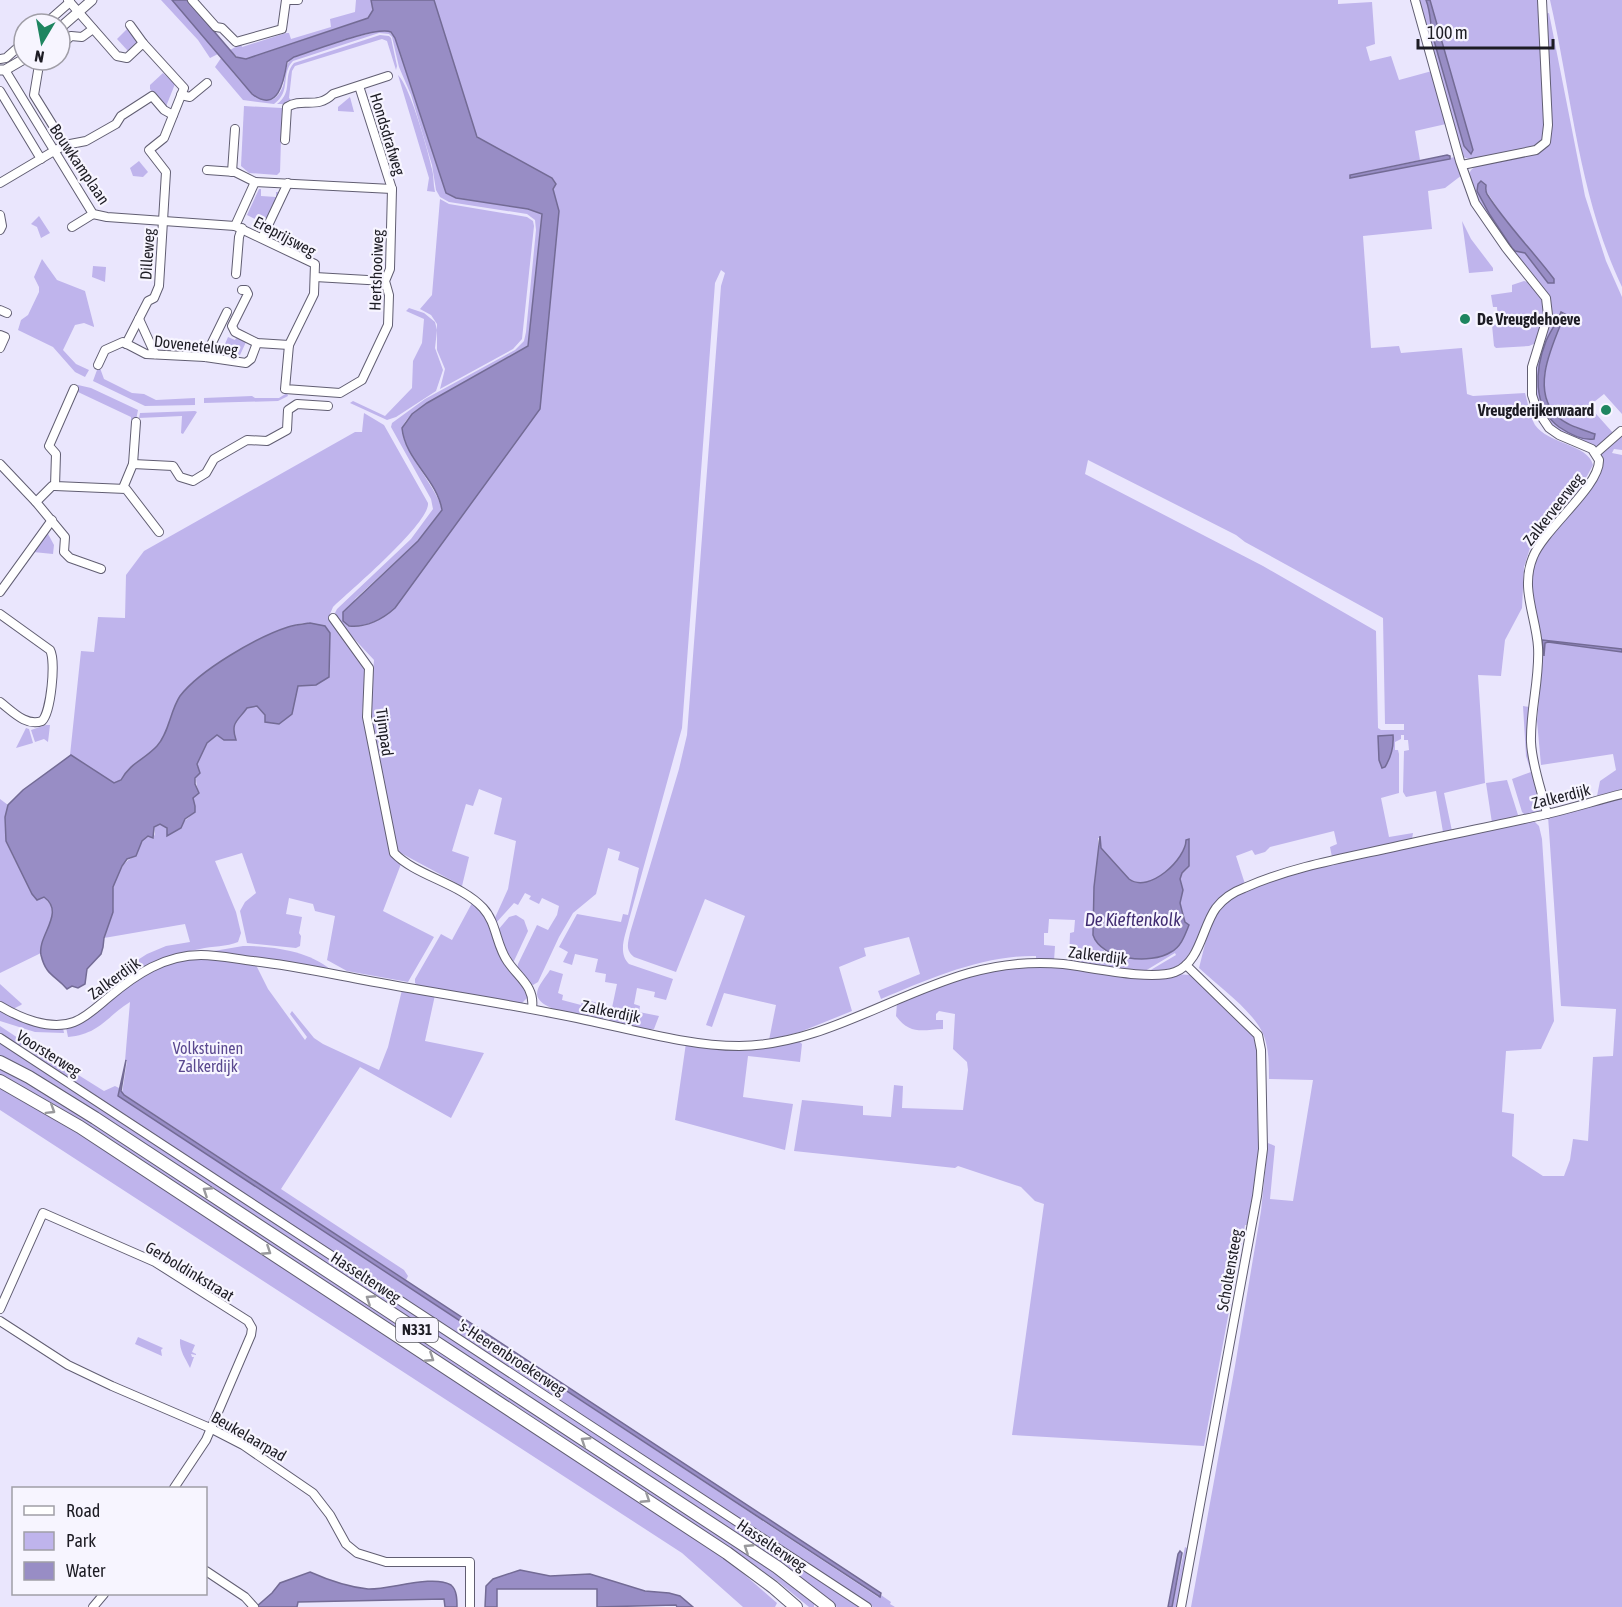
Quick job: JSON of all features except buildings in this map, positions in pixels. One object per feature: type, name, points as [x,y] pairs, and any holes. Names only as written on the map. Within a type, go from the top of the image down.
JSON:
[{"type":"main road","name":"Hasselterweg","points":[[0,1062],[59,1095],[135,1144],[777,1567],[829,1607]]},
{"type":"main road","name":"Hasselterweg","points":[[0,1081],[80,1127],[728,1553],[796,1607]]},
{"type":"street","points":[[72,18],[92,0]]},
{"type":"street","points":[[192,0],[216,27],[222,28],[236,42],[282,29],[288,0],[298,0]]},
{"type":"street","points":[[1415,0],[1461,165],[1475,203],[1546,298],[1547,320],[1532,367],[1532,395],[1536,410],[1549,428],[1596,453],[1621,431]]},
{"type":"street","points":[[1461,165],[1536,150],[1546,142],[1548,125],[1542,0]]},
{"type":"street","points":[[58,12],[69,1],[120,58],[127,58],[143,43]]},
{"type":"street","points":[[130,26],[182,91],[190,97],[207,83]]},
{"type":"street","points":[[72,36],[82,38],[93,29]]},
{"type":"street","name":"Bouwkamplaan","points":[[3,70],[93,214],[239,227]]},
{"type":"street","name":"Bouwkamplaan","points":[[38,72],[34,95],[65,146]]},
{"type":"street","name":"Hondsdrafweg","points":[[285,140],[287,107],[292,104],[317,104],[327,100],[333,94],[388,76]]},
{"type":"street","name":"Hondsdrafweg","points":[[360,86],[392,189]]},
{"type":"street","name":"Bouwkamplaan","points":[[0,91],[41,159]]},
{"type":"street","points":[[0,183],[54,151],[86,141],[116,124],[121,116],[152,96],[164,110],[173,115],[182,91]]},
{"type":"street","name":"Dilleweg","points":[[126,344],[147,301],[154,298],[159,286],[166,172],[149,150],[164,138],[173,115]]},
{"type":"street","points":[[232,172],[235,129]]},
{"type":"street","points":[[207,170],[232,172],[255,182],[392,189]]},
{"type":"street","points":[[236,274],[239,227],[255,182]]},
{"type":"street","points":[[262,238],[288,183]]},
{"type":"street","name":"Hertshooiweg","points":[[289,345],[285,389],[340,393],[362,380],[388,326],[389,295],[385,281],[390,269],[392,189]]},
{"type":"street","points":[[72,227],[93,214]]},
{"type":"street","points":[[0,215],[2,226],[0,230]]},
{"type":"street","name":"Ereprijsweg","points":[[239,227],[315,264],[315,277],[385,281]]},
{"type":"street","points":[[289,345],[314,294],[315,277]]},
{"type":"street","name":"Dovenetelweg","points":[[242,290],[246,290],[248,294],[232,326],[235,332],[257,343],[289,345]]},
{"type":"street","points":[[205,357],[227,312]]},
{"type":"street","points":[[139,319],[155,354]]},
{"type":"street","points":[[0,348],[3,336]]},
{"type":"street","points":[[98,366],[105,350],[123,342],[126,344]]},
{"type":"street","name":"Dovenetelweg","points":[[126,344],[146,354],[205,357],[246,363],[251,359],[257,343]]},
{"type":"street","points":[[55,486],[56,454],[49,446],[74,389]]},
{"type":"street","points":[[133,464],[174,466],[180,477],[193,481],[206,473],[214,459],[247,440],[267,441],[287,430],[288,410],[297,404],[328,406]]},
{"type":"street","points":[[123,488],[133,464],[136,422]]},
{"type":"street","name":"Zalkerveerweg","points":[[1547,814],[1531,744],[1538,646],[1530,608],[1528,576],[1530,564],[1538,547],[1595,476],[1600,464],[1596,453]]},
{"type":"street","points":[[0,464],[65,537],[64,552],[70,558],[101,569]]},
{"type":"street","points":[[36,502],[52,486],[123,488],[159,532]]},
{"type":"street","points":[[0,592],[52,520]]},
{"type":"street","points":[[0,614],[50,650],[53,659],[48,710],[42,721],[26,722],[0,702]]},
{"type":"street","name":"Tijmpad","points":[[333,618],[369,668],[367,717],[390,844],[394,853],[473,898],[483,908],[492,922],[503,954],[532,992],[532,1008]]},
{"type":"street","name":"Zalkerdijk","points":[[0,1006],[24,1018],[48,1024],[76,1022],[139,974],[171,959],[197,955],[262,962],[532,1008],[727,1046],[778,1043],[808,1035],[940,983],[996,966],[1031,962],[1106,971],[1156,974],[1175,972],[1186,965],[1195,953],[1216,909],[1226,898],[1244,888],[1281,874],[1336,860],[1547,814],[1622,794]]},
{"type":"street","name":"Scholtensteeg","points":[[1181,1607],[1263,1149],[1261,1050],[1258,1035],[1186,965]]},
{"type":"street","name":"Voorsterweg","points":[[0,1038],[83,1090]]},
{"type":"street","name":"'s-Heerenbroekerweg","points":[[83,1090],[867,1607]]},
{"type":"street","name":"Gerboldinkstraat","points":[[0,1309],[42,1213],[166,1269],[248,1322],[252,1328],[250,1338],[206,1440],[175,1487]]},
{"type":"street","name":"Beukelaarpad","points":[[0,1321],[68,1365],[243,1445],[313,1493],[330,1515],[346,1544],[357,1553],[386,1562],[470,1562],[470,1607]]},
{"type":"street","points":[[207,1571],[245,1597],[254,1607]]},
{"type":"street","points":[[93,1607],[102,1595]]},
{"type":"green space","points":[[161,0],[172,0],[218,54],[210,58],[198,40]]},
{"type":"green space","points":[[356,0],[371,0],[373,10],[370,17],[246,59],[238,58],[230,50],[241,44],[242,47],[286,33],[289,33],[291,39],[331,27],[330,19],[355,12]]},
{"type":"green space","points":[[434,0],[1338,0],[1338,4],[1372,2],[1375,44],[1366,47],[1370,61],[1391,56],[1399,80],[1432,71],[1446,124],[1415,131],[1420,160],[1350,175],[1351,178],[1455,157],[1462,175],[1445,188],[1428,191],[1432,229],[1363,236],[1371,348],[1399,346],[1401,353],[1462,348],[1467,394],[1473,396],[1525,393],[1535,425],[1549,436],[1584,453],[1593,465],[1587,476],[1530,548],[1524,567],[1522,608],[1505,640],[1501,676],[1478,675],[1485,783],[1444,793],[1452,831],[1443,832],[1436,791],[1406,797],[1403,792],[1404,751],[1409,750],[1408,740],[1404,740],[1404,735],[1401,735],[1401,739],[1395,742],[1395,750],[1398,750],[1399,754],[1399,793],[1381,798],[1389,837],[1413,833],[1412,839],[1332,857],[1330,847],[1337,844],[1334,831],[1270,847],[1265,852],[1255,855],[1252,850],[1236,856],[1245,884],[1224,896],[1184,962],[1169,970],[1149,971],[1176,955],[1175,953],[1145,971],[1069,962],[1070,933],[1074,932],[1075,920],[1049,919],[1048,933],[1044,933],[1044,945],[1055,946],[1054,961],[1036,960],[1036,956],[996,959],[957,970],[881,999],[878,991],[920,974],[909,937],[864,948],[866,956],[839,967],[852,1011],[800,1032],[769,1040],[776,1005],[724,993],[712,1027],[706,1025],[745,916],[705,899],[676,972],[634,957],[629,952],[628,946],[687,735],[721,286],[725,273],[721,270],[715,283],[682,728],[623,948],[625,959],[629,964],[673,979],[666,1000],[654,997],[655,992],[637,988],[634,1004],[640,1006],[639,1012],[659,1016],[654,1029],[646,1030],[609,1022],[617,984],[605,982],[606,974],[595,972],[598,959],[575,954],[572,965],[563,962],[568,952],[559,947],[577,914],[621,922],[623,914],[628,915],[639,868],[618,860],[620,852],[608,848],[596,894],[573,913],[538,982],[530,984],[517,970],[518,964],[537,925],[548,930],[557,915],[559,906],[542,898],[539,904],[529,899],[531,896],[525,893],[518,905],[514,903],[495,924],[494,920],[508,889],[516,841],[494,834],[502,798],[479,789],[473,806],[466,804],[452,851],[469,857],[462,886],[397,851],[370,718],[374,660],[345,629],[335,613],[411,539],[433,509],[431,499],[391,427],[392,423],[425,399],[515,350],[524,341],[536,230],[535,220],[527,214],[449,202],[440,197],[436,190],[432,165],[411,95],[399,67],[392,37],[389,34],[379,33],[293,61],[287,71],[283,94],[274,104],[243,100],[215,67],[221,58],[251,91],[260,98],[269,100],[277,97],[283,86],[286,68],[291,59],[340,41],[369,34],[389,31],[395,38],[446,193],[456,198],[528,209],[542,214],[528,346],[427,403],[405,422],[403,434],[406,444],[434,491],[442,510],[418,541],[355,599],[347,626],[367,625],[386,615],[396,606],[540,409],[559,211],[553,189],[556,183],[552,178],[480,139],[476,134]],"holes":[[[1088,460],[1236,535],[1383,618],[1385,724],[1404,724],[1404,730],[1378,728],[1376,631],[1263,566],[1085,474]],[[1098,838],[1100,838],[1101,848],[1129,879],[1137,883],[1156,879],[1165,873],[1179,856],[1186,840],[1187,869],[1182,873],[1180,879],[1183,890],[1180,903],[1186,924],[1152,958],[1119,956],[1104,951]]]},
{"type":"green space","points":[[1418,0],[1426,0],[1431,12],[1431,27],[1464,146],[1473,150],[1430,0],[1539,0],[1545,137],[1538,146],[1473,160],[1463,157]]},
{"type":"green space","points":[[1550,0],[1622,0],[1622,287],[1607,253],[1586,182]]},
{"type":"green space","points":[[1549,13],[1585,196],[1606,261],[1622,297],[1622,414],[1604,394],[1589,406],[1614,434],[1596,449],[1555,429],[1540,414],[1535,400],[1534,385],[1538,353],[1551,310],[1547,295],[1490,224],[1473,192],[1468,176],[1476,166],[1538,152],[1548,145],[1551,133],[1545,14]],"holes":[[[1485,189],[1502,215],[1554,279],[1535,265],[1525,253],[1512,248],[1490,215],[1482,198]],[[1561,312],[1565,314],[1546,365],[1545,392],[1549,405],[1557,416],[1575,427],[1595,434],[1554,423],[1545,411],[1543,352]]]},
{"type":"green space","points":[[128,28],[139,41],[128,51],[117,39]]},
{"type":"green space","points":[[380,35],[391,38],[396,70],[387,41],[382,39],[295,66],[292,71],[289,98],[291,100],[284,104],[277,104],[285,94],[289,73],[294,63]]},
{"type":"green space","points":[[163,73],[175,84],[165,109],[150,89],[150,85]]},
{"type":"green space","points":[[398,75],[408,92],[418,119],[432,169],[435,192],[427,191],[429,178]]},
{"type":"green space","points":[[350,97],[354,112],[338,111],[338,107]]},
{"type":"green space","points":[[244,106],[282,108],[280,172],[277,175],[249,173],[241,166]]},
{"type":"green space","points":[[139,161],[148,172],[143,177],[133,176],[130,168]]},
{"type":"green space","points":[[261,189],[261,196],[276,197],[276,192],[280,192],[265,224],[247,215]]},
{"type":"green space","points":[[440,199],[449,204],[527,217],[533,221],[534,226],[522,339],[513,349],[440,389],[445,369],[437,350],[437,324],[431,315],[420,309],[432,295]]},
{"type":"green space","points":[[39,216],[50,233],[41,238],[37,227],[31,224]]},
{"type":"green space","points":[[1462,221],[1471,239],[1493,271],[1469,273]]},
{"type":"green space","points":[[42,259],[57,280],[85,291],[94,327],[84,323],[75,325],[63,350],[76,364],[89,370],[85,377],[75,372],[53,347],[18,330],[21,320],[28,315],[39,292],[34,277]]},
{"type":"green space","points":[[93,266],[106,267],[105,282],[92,277]]},
{"type":"green space","points":[[1524,281],[1531,283],[1544,306],[1544,318],[1536,343],[1529,346],[1496,348],[1492,325],[1498,324],[1497,307],[1493,307],[1491,295],[1512,292],[1512,285]]},
{"type":"green space","points":[[409,308],[424,313],[435,322],[437,330],[435,348],[443,370],[436,391],[396,417],[387,420],[350,403],[353,401],[385,416],[412,388],[413,361],[422,343],[424,319],[406,311]]},
{"type":"green space","points":[[228,337],[246,342],[240,355],[235,355],[235,352],[222,351]]},
{"type":"green space","points":[[100,368],[104,379],[132,393],[144,394],[156,400],[195,398],[195,405],[145,406],[93,381]]},
{"type":"green space","points":[[78,385],[91,388],[138,410],[136,420],[131,420],[131,417],[78,392],[76,390]]},
{"type":"green space","points":[[287,393],[288,396],[278,401],[204,403],[204,398],[252,396],[279,398]]},
{"type":"green space","points":[[197,412],[183,434],[181,433],[182,416],[139,418],[140,413]]},
{"type":"green space","points":[[364,413],[384,425],[428,503],[425,513],[404,540],[333,607],[330,614],[366,665],[367,675],[362,713],[389,849],[392,857],[401,864],[383,911],[434,937],[408,982],[347,971],[327,960],[335,916],[315,911],[313,904],[289,898],[286,914],[302,917],[299,933],[300,946],[296,948],[247,943],[240,911],[245,902],[256,893],[242,853],[215,861],[236,912],[241,933],[238,942],[162,959],[138,969],[106,992],[122,970],[147,954],[166,946],[190,942],[185,924],[104,938],[113,910],[113,886],[118,872],[124,864],[136,856],[142,840],[149,836],[153,838],[154,827],[160,824],[167,828],[167,836],[195,812],[193,798],[199,793],[196,770],[200,755],[208,742],[219,735],[233,732],[233,724],[247,708],[257,706],[265,715],[296,691],[298,686],[302,684],[310,686],[329,677],[330,633],[312,623],[297,624],[260,639],[221,662],[180,696],[161,741],[128,770],[121,780],[114,783],[70,755],[81,651],[94,652],[98,617],[125,618],[126,575],[144,551],[355,432],[362,432]]},
{"type":"green space","points":[[1622,432],[1622,450],[1614,449],[1612,453],[1622,455],[1622,649],[1542,640],[1531,588],[1532,570],[1537,556],[1586,496],[1602,467],[1601,453]]},
{"type":"green space","points":[[47,532],[54,545],[53,554],[33,552]]},
{"type":"green space","points":[[1547,641],[1622,652],[1622,789],[1597,796],[1600,781],[1616,770],[1613,754],[1541,765],[1537,721],[1543,655],[1545,655]]},
{"type":"green space","points":[[1523,706],[1530,707],[1542,807],[1538,813],[1526,816],[1522,812],[1512,779],[1531,772],[1526,756]]},
{"type":"green space","points":[[50,725],[48,742],[44,739],[35,742],[31,730]]},
{"type":"green space","points":[[26,728],[29,729],[33,743],[16,748]]},
{"type":"green space","points":[[1507,780],[1518,815],[1516,818],[1492,823],[1486,783]]},
{"type":"green space","points":[[1622,796],[1622,1607],[1191,1607],[1261,1211],[1268,1143],[1275,1146],[1270,1199],[1293,1201],[1313,1080],[1269,1079],[1267,1047],[1259,1027],[1235,1000],[1199,968],[1210,924],[1226,901],[1245,889],[1302,871],[1396,848],[1534,821],[1539,826],[1542,839],[1554,1021],[1541,1049],[1506,1051],[1502,1112],[1514,1114],[1512,1156],[1543,1176],[1564,1176],[1570,1160],[1573,1139],[1588,1141],[1593,1057],[1613,1056],[1616,1009],[1561,1006],[1548,816]]},
{"type":"green space","points":[[0,799],[8,805],[7,841],[15,861],[45,897],[52,913],[41,953],[0,973]]},
{"type":"green space","points":[[472,903],[485,916],[498,953],[527,990],[528,997],[522,1003],[418,986],[415,983],[415,979],[441,934],[452,940]]},
{"type":"green space","points":[[516,915],[524,920],[528,931],[512,962],[502,947],[498,930],[509,917]]},
{"type":"green space","points":[[243,946],[266,947],[301,954],[331,970],[208,952]]},
{"type":"green space","name":"Volkstuinen Zalkerdijk","points":[[199,958],[253,963],[268,989],[305,1040],[307,1037],[290,1014],[292,1011],[314,1038],[379,1070],[388,1047],[402,990],[435,995],[425,1041],[484,1053],[451,1118],[360,1067],[281,1189],[404,1270],[408,1276],[406,1280],[122,1093],[127,1061],[125,1061],[130,1002],[95,1029],[68,1037],[66,1027],[128,984],[162,966]]},
{"type":"green space","points":[[1034,964],[1191,975],[1254,1034],[1259,1048],[1257,1179],[1248,1225],[1245,1225],[1204,1446],[1012,1435],[1044,1204],[1035,1201],[1021,1187],[958,1166],[955,1168],[794,1151],[802,1100],[863,1106],[863,1115],[891,1117],[894,1085],[903,1086],[902,1108],[963,1110],[968,1070],[967,1062],[953,1049],[955,1014],[939,1011],[936,1014],[936,1020],[943,1020],[943,1029],[911,1029],[896,1016],[897,1003],[981,973]]},
{"type":"green space","points":[[550,970],[563,974],[558,993],[563,995],[562,1000],[581,1005],[583,999],[605,1005],[603,1020],[555,1009],[540,1000],[537,991]]},
{"type":"green space","points":[[0,984],[22,1004],[13,1009],[0,1002]]},
{"type":"green space","points":[[0,1010],[63,1028],[64,1033],[35,1032],[0,1021]]},
{"type":"green space","points":[[0,1026],[27,1044],[18,1046],[0,1034]]},
{"type":"green space","points":[[799,1041],[802,1044],[800,1062],[748,1056],[743,1097],[793,1104],[785,1150],[675,1120],[686,1043],[743,1049],[771,1047]]},
{"type":"green space","points":[[0,1042],[861,1607],[837,1607],[785,1566],[0,1056]]},
{"type":"green space","points":[[32,1046],[104,1091],[115,1086],[119,1088],[119,1096],[878,1597],[881,1595],[895,1607],[873,1607],[34,1055]]},
{"type":"green space","points":[[0,1067],[46,1092],[782,1576],[822,1607],[814,1604],[814,1607],[809,1607],[776,1580],[88,1127],[0,1076]]},
{"type":"green space","points":[[0,1086],[56,1117],[729,1561],[777,1603],[775,1607],[743,1607],[682,1553],[0,1110]]},
{"type":"green space","points":[[138,1337],[163,1348],[162,1356],[135,1344]]},
{"type":"green space","points":[[180,1339],[195,1345],[192,1352],[196,1355],[191,1354],[194,1357],[190,1368],[182,1351]]},
{"type":"green space","points":[[1185,1547],[1189,1549],[1178,1607],[1172,1607]]},
{"type":"water","points":[[172,0],[187,0],[236,57],[246,59],[368,18],[373,10],[371,0],[434,0],[477,137],[552,178],[556,184],[553,189],[559,211],[540,409],[395,608],[380,619],[368,624],[349,626],[343,621],[343,612],[418,541],[442,510],[434,489],[409,450],[402,428],[412,414],[427,403],[528,346],[542,214],[528,209],[456,198],[446,193],[395,38],[391,32],[383,31],[359,36],[294,57],[287,62],[278,93],[274,98],[261,99],[252,94]]},
{"type":"water","points":[[1426,0],[1430,0],[1473,150],[1471,154],[1464,146],[1433,37]]},
{"type":"water","points":[[1447,155],[1450,159],[1350,178],[1350,175]]},
{"type":"water","points":[[1481,181],[1486,185],[1486,193],[1494,205],[1554,279],[1554,283],[1548,283],[1525,253],[1512,248],[1477,191]]},
{"type":"water","points":[[1561,312],[1565,314],[1546,365],[1545,393],[1549,405],[1557,416],[1570,425],[1595,434],[1594,439],[1580,438],[1559,427],[1550,419],[1540,398],[1538,375],[1542,352]]},
{"type":"water","points":[[310,623],[325,626],[330,633],[329,677],[316,685],[298,686],[292,714],[279,724],[265,722],[265,715],[257,706],[247,708],[234,725],[236,740],[224,740],[217,735],[207,743],[197,764],[200,773],[195,778],[199,793],[193,798],[195,812],[185,819],[181,828],[167,836],[167,828],[160,824],[154,827],[153,838],[148,836],[142,841],[136,856],[127,859],[113,887],[113,912],[101,954],[87,969],[85,984],[78,988],[72,986],[67,989],[48,971],[43,962],[41,948],[52,917],[52,910],[50,903],[44,897],[37,900],[32,894],[6,841],[5,817],[8,805],[23,790],[71,755],[114,783],[121,780],[133,765],[161,741],[180,696],[201,676],[215,665],[261,638],[288,627]]},
{"type":"water","points":[[1542,640],[1622,649],[1622,652],[1548,642],[1545,643],[1544,656]]},
{"type":"water","points":[[1393,735],[1390,756],[1385,767],[1382,768],[1379,760],[1378,736]]},
{"type":"water","name":"De Kieftenkolk","points":[[1100,836],[1101,848],[1129,879],[1137,882],[1146,882],[1165,872],[1180,856],[1186,840],[1189,839],[1189,866],[1180,879],[1183,890],[1180,903],[1185,922],[1189,925],[1174,950],[1152,958],[1128,958],[1106,950],[1098,943],[1093,935],[1094,887]]},
{"type":"water","points":[[126,1060],[121,1091],[124,1095],[881,1593],[880,1597],[118,1096]]},
{"type":"water","points":[[1180,1551],[1182,1553],[1172,1607],[1168,1607],[1178,1554]]},
{"type":"water","points":[[520,1570],[550,1576],[590,1574],[645,1591],[680,1596],[693,1607],[677,1607],[676,1605],[597,1607],[597,1589],[497,1589],[497,1607],[485,1607],[486,1586],[493,1579]]},
{"type":"water","points":[[310,1572],[338,1583],[368,1589],[422,1582],[443,1582],[451,1585],[454,1590],[457,1607],[445,1607],[444,1599],[298,1602],[297,1607],[256,1607],[280,1583]]},
{"type":"place","name":"De Vreugdehoeve","points":[[1465,319]]},
{"type":"place","name":"Vreugderijkerwaard","points":[[1606,410]]}]
